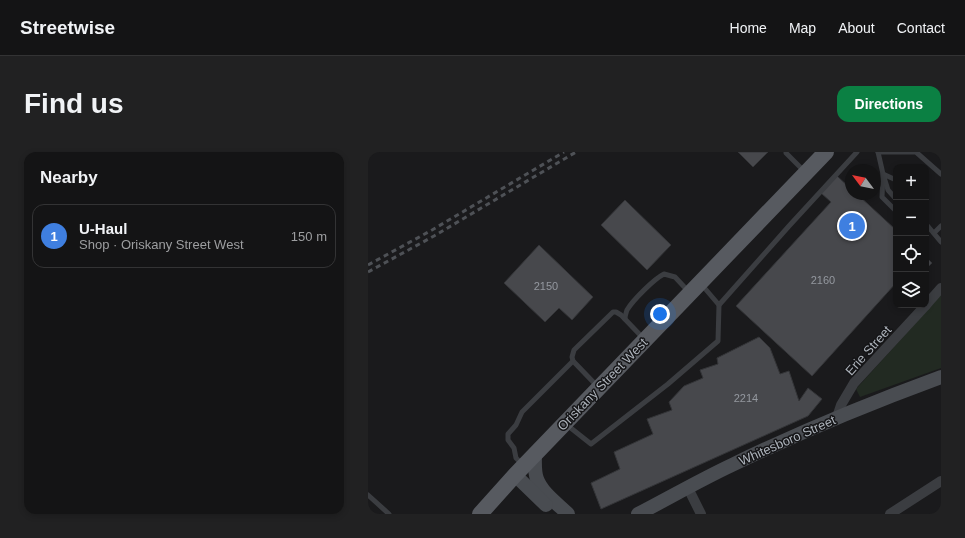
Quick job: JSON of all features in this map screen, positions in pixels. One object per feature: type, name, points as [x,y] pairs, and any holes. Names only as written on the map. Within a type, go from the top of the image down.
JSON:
[{"type":"main road","name":"Oriskany Street West","points":[[480,514],[519,470],[826,152]]},
{"type":"street","name":"Erie Street","points":[[929,302],[941,288]]},
{"type":"street","name":"Erie Street","points":[[838,417],[842,405],[854,383],[923,308]]},
{"type":"street","name":"Whitesboro Street","points":[[638,514],[731,465],[838,417],[941,377]]},
{"type":"street","points":[[535,454],[535,472],[537,480],[543,489],[568,514]]},
{"type":"street","points":[[519,470],[555,514]]},
{"type":"street","points":[[890,514],[941,481]]},
{"type":"street","points":[[688,488],[701,514]]},
{"type":"lane","points":[[786,152],[806,173]]},
{"type":"lane","points":[[564,423],[591,444],[668,384],[718,341],[719,305],[857,152]]},
{"type":"lane","points":[[893,196],[888,190],[878,152],[916,152],[941,174]]},
{"type":"lane","points":[[883,174],[893,179]]},
{"type":"lane","points":[[883,174],[882,197],[893,208]]},
{"type":"lane","points":[[934,233],[941,226]]},
{"type":"lane","points":[[929,227],[941,242]]},
{"type":"lane","points":[[625,319],[626,313],[630,306],[647,288],[664,274],[674,277],[695,288],[719,305]]},
{"type":"lane","points":[[599,387],[573,361],[572,358],[574,350],[613,312],[618,313],[625,319],[645,340]]},
{"type":"lane","points":[[519,470],[514,448],[508,440],[508,434],[516,425],[522,412],[573,361]]},
{"type":"lane","points":[[368,495],[389,514]]},
{"type":"shaded area","points":[[941,295],[941,368],[860,397],[856,389]]},
{"type":"building","points":[[738,152],[768,152],[753,167]]},
{"type":"building","points":[[837,176],[845,183],[845,200],[864,200],[893,227],[893,286],[812,376],[736,306],[831,202],[821,193]]},
{"type":"building","points":[[625,200],[671,245],[647,270],[601,225]]},
{"type":"building","points":[[539,245],[593,297],[572,320],[559,308],[545,322],[504,283]]},
{"type":"building","points":[[759,337],[770,348],[780,374],[789,371],[799,401],[808,388],[822,399],[808,416],[601,509],[591,483],[620,469],[614,452],[653,434],[647,419],[672,410],[669,402],[684,386],[703,378],[700,370],[718,364],[717,358]]},
{"type":"railway","points":[[368,265],[432,230],[564,152]]},
{"type":"railway","points":[[368,272],[434,236],[576,152]]},
{"type":"place","name":"U-Haul","points":[[852,226]]}]
